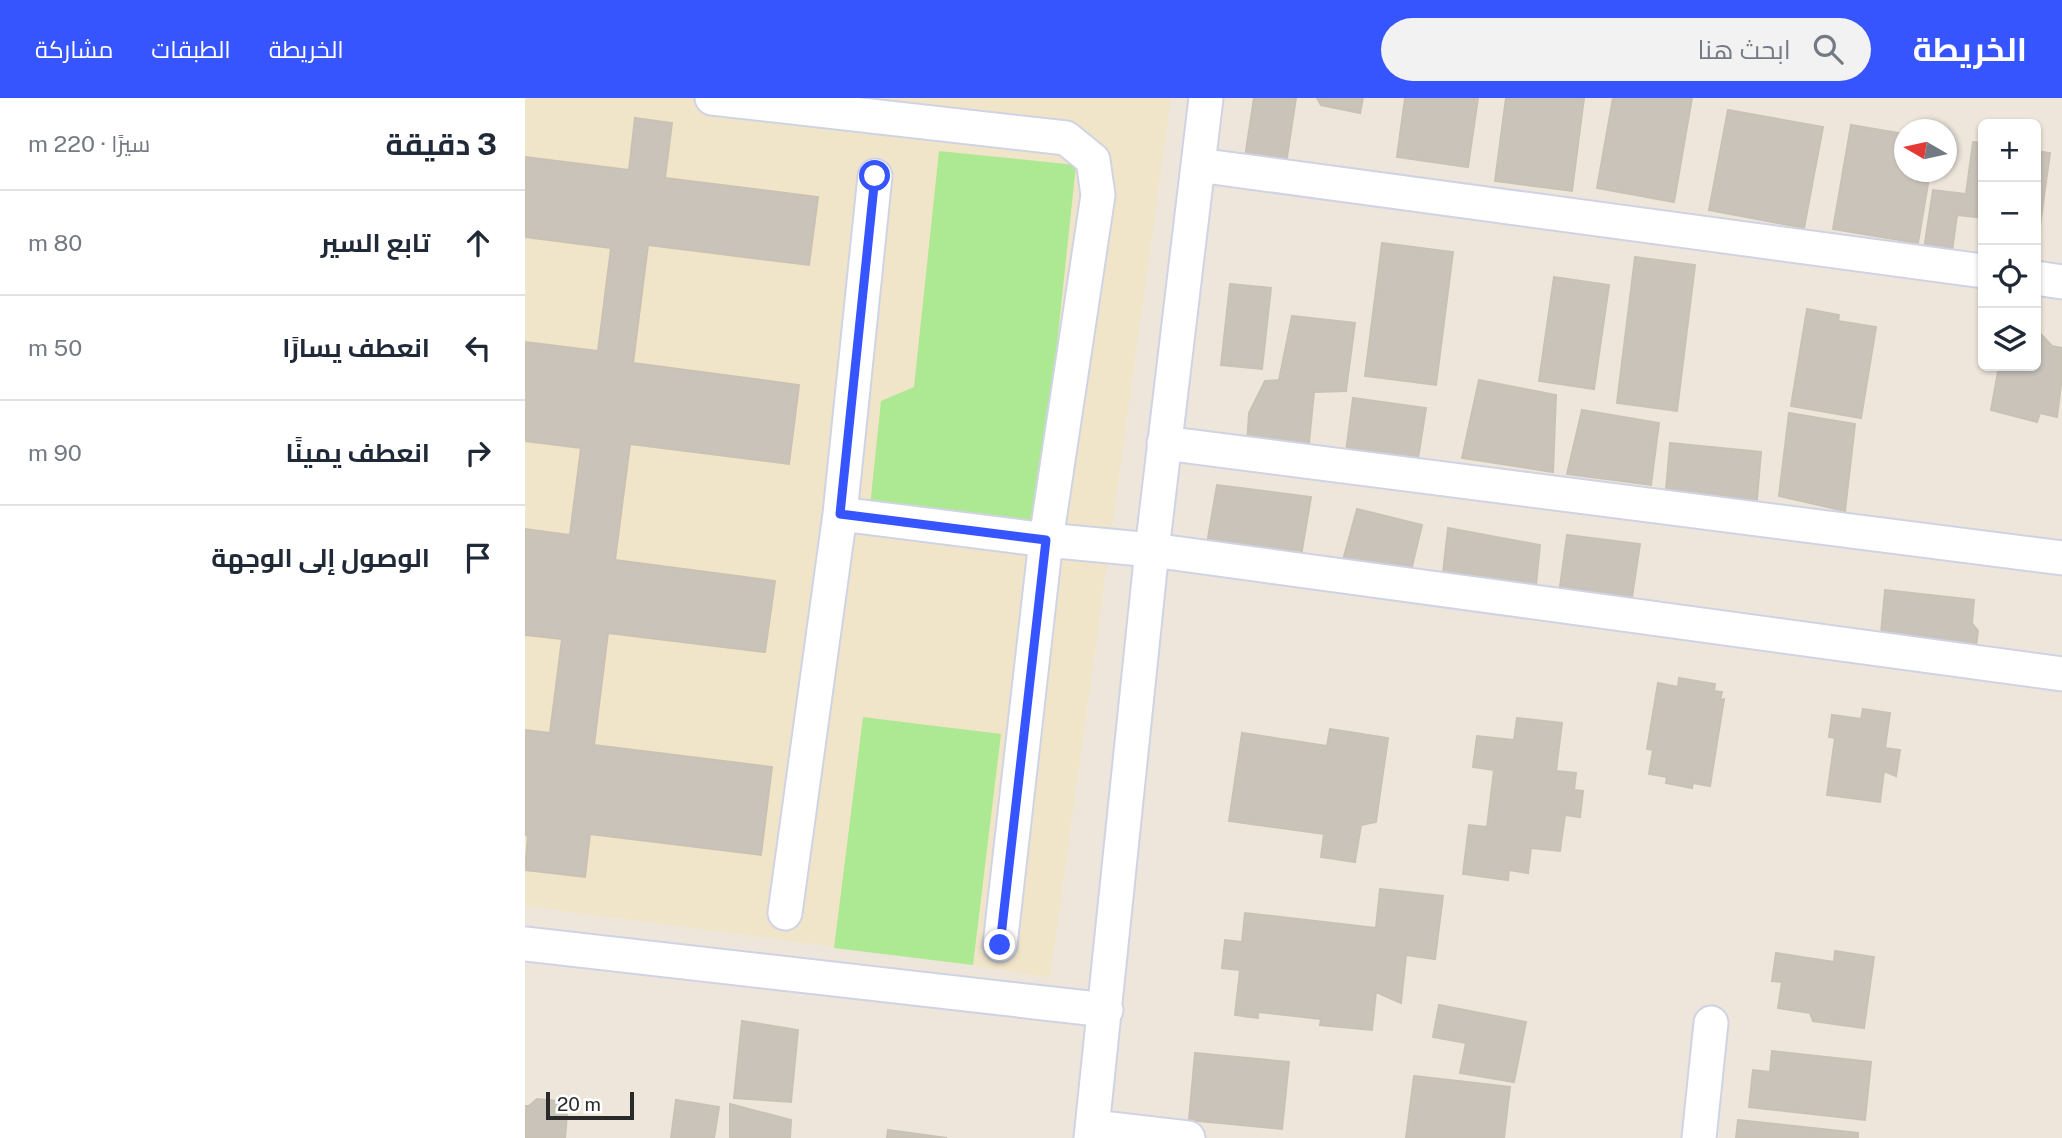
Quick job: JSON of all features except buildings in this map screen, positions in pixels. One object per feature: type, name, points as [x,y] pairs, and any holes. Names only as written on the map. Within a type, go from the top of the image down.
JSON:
[{"type":"street","points":[[712,98],[1066,138],[1093,160],[1098,195],[1046,540],[1000,945]]},
{"type":"street","points":[[1188,1138],[1092,1133],[1152,550],[1206,98]]},
{"type":"street","points":[[1198,164],[1978,270]]},
{"type":"street","points":[[785,913],[840,514],[875,176]]},
{"type":"street","points":[[2041,279],[2062,282]]},
{"type":"street","points":[[1164,443],[2062,558]]},
{"type":"street","points":[[840,514],[1046,540],[1152,550],[2062,674]]},
{"type":"street","points":[[525,944],[1106,1010]]},
{"type":"street","points":[[1699,1138],[1711,1023]]},
{"type":"shaded area","points":[[525,98],[1171,98],[1050,978],[973,965],[525,906]]},
{"type":"green space","points":[[939,151],[1076,165],[1038,523],[870,506],[881,401],[914,387]]},
{"type":"green space","points":[[863,717],[1001,734],[973,965],[834,948]]},
{"type":"route","points":[[875,176],[840,514],[1046,540],[1000,945]]}]
